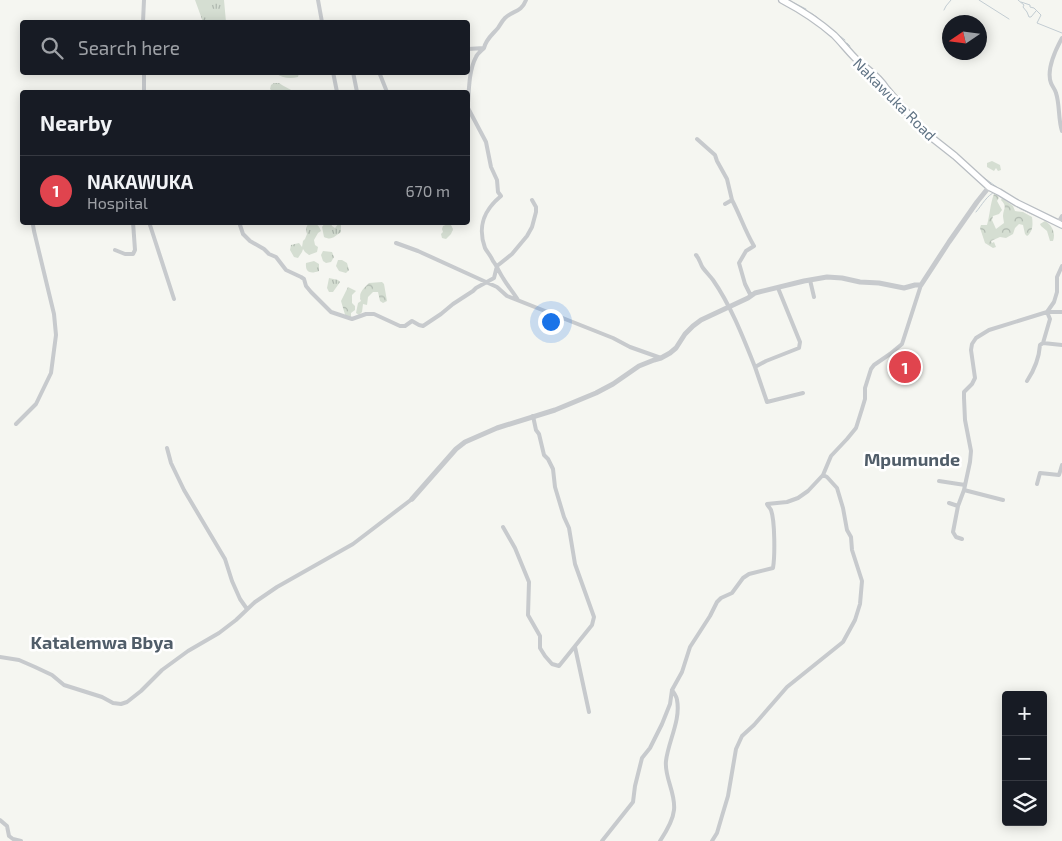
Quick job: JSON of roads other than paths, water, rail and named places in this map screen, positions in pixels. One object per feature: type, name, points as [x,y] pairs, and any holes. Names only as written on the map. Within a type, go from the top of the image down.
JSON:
[{"type":"main road","name":"Nakawuka Road","points":[[782,0],[816,20],[834,36],[855,58],[881,80],[922,130],[955,156],[989,187],[1060,224]]},
{"type":"street","points":[[143,20],[144,0]]},
{"type":"street","points":[[318,0],[322,20]]},
{"type":"street","points":[[469,90],[476,56],[506,18],[522,8],[526,0]]},
{"type":"street","points":[[1062,38],[1053,58],[1050,81],[1056,92],[1062,131]]},
{"type":"street","points":[[470,49],[484,48]]},
{"type":"street","points":[[144,75],[144,90]]},
{"type":"street","points":[[333,75],[336,90]]},
{"type":"street","points":[[354,75],[357,90]]},
{"type":"street","points":[[380,75],[386,90]]},
{"type":"street","points":[[470,112],[486,142],[490,167],[497,180],[498,192],[501,196],[483,217],[481,227],[485,249],[518,300]]},
{"type":"street","points":[[697,140],[715,155],[727,178],[732,200],[754,246],[746,251],[739,263],[750,294],[827,277],[904,288],[921,285]]},
{"type":"street","points":[[602,841],[633,802],[634,786],[642,758],[650,748],[662,724],[670,704],[672,690],[682,672],[692,643],[717,602],[732,593],[743,578],[749,574],[773,568],[774,525],[771,509],[767,504],[787,502],[798,498],[808,491],[823,475],[831,456],[856,428],[871,369],[902,344],[921,285],[949,242],[989,187]]},
{"type":"street","points":[[240,225],[250,241],[276,257],[286,270],[301,277],[311,292],[331,312],[352,319],[366,314],[374,314],[400,326],[412,322],[423,326],[476,288],[494,278],[497,266],[512,254],[527,236],[536,212],[536,207],[532,200]]},
{"type":"street","points":[[725,204],[732,200]]},
{"type":"street","points":[[1060,224],[1062,216]]},
{"type":"street","points":[[16,424],[36,404],[51,373],[56,335],[54,314],[33,225]]},
{"type":"street","points":[[115,250],[125,254],[133,254],[135,250],[133,225]]},
{"type":"street","points":[[150,225],[174,299]]},
{"type":"street","points":[[396,243],[497,287],[507,296],[661,358]]},
{"type":"street","points":[[696,255],[700,259],[701,266],[712,279],[736,320],[767,402],[803,392]]},
{"type":"street","points":[[1047,312],[1054,302],[1057,277],[1062,266]]},
{"type":"street","points":[[810,280],[814,297]]},
{"type":"street","points":[[755,367],[799,348],[800,342],[778,288]]},
{"type":"street","points":[[0,657],[19,660],[52,674],[64,685],[102,697],[113,703],[121,704],[127,702],[162,670],[188,651],[219,633],[255,602],[277,587],[353,544],[412,498],[456,449],[465,442],[497,428],[555,410],[596,393],[639,366],[670,353],[676,348],[685,334],[701,320],[748,298],[754,293]]},
{"type":"street","points":[[1027,381],[1038,362],[1040,345],[1043,343],[1050,318],[1047,312]]},
{"type":"street","points":[[962,540],[953,533],[971,451],[965,420],[964,392],[975,378],[971,350],[973,341],[989,330],[1047,312],[1062,312]]},
{"type":"street","points":[[1043,343],[1062,345]]},
{"type":"street","points":[[503,527],[515,548],[529,582],[528,615],[540,636],[540,648],[552,664],[559,666],[592,625],[594,617],[575,564],[569,528],[555,487],[553,469],[548,459],[544,456],[533,416]]},
{"type":"street","points":[[167,448],[184,490],[225,559],[240,600],[247,609]]},
{"type":"street","points":[[1037,484],[1041,473],[1059,475],[1062,465]]},
{"type":"street","points":[[712,841],[728,796],[736,749],[742,736],[787,687],[843,642],[855,620],[860,604],[862,581],[852,550],[851,537],[847,530],[843,508],[837,488],[823,475]]},
{"type":"street","points":[[938,481],[1003,500]]},
{"type":"street","points":[[949,503],[958,506]]},
{"type":"street","points":[[575,647],[589,712]]},
{"type":"street","points":[[660,841],[674,812],[674,802],[665,766],[677,712],[677,699],[672,690]]},
{"type":"street","points":[[0,820],[7,826],[8,836],[21,841]]},
{"type":"waterway","points":[[944,10],[951,0]]},
{"type":"waterway","points":[[979,0],[1009,19]]},
{"type":"waterway","points":[[1018,0],[1024,5],[1023,7],[1029,17],[1036,11]]},
{"type":"waterway","points":[[1021,2],[1030,5],[1041,15],[1037,23],[1062,33]]},
{"type":"waterway","points":[[794,3],[806,9]]},
{"type":"waterway","points":[[811,13],[818,18]]},
{"type":"waterway","points":[[836,33],[845,40]]},
{"type":"waterway","points":[[847,43],[850,46]]},
{"type":"waterway","points":[[983,177],[998,188]]},
{"type":"waterway","points":[[976,212],[987,198],[995,192]]},
{"type":"waterway","points":[[1007,200],[1021,209],[1057,225]]},
{"type":"place","name":"NAKAWUKA","points":[[905,367]]},
{"type":"district","name":"Mpumunde","points":[[912,459]]},
{"type":"district","name":"Katalemwa Bbya","points":[[102,642]]}]
